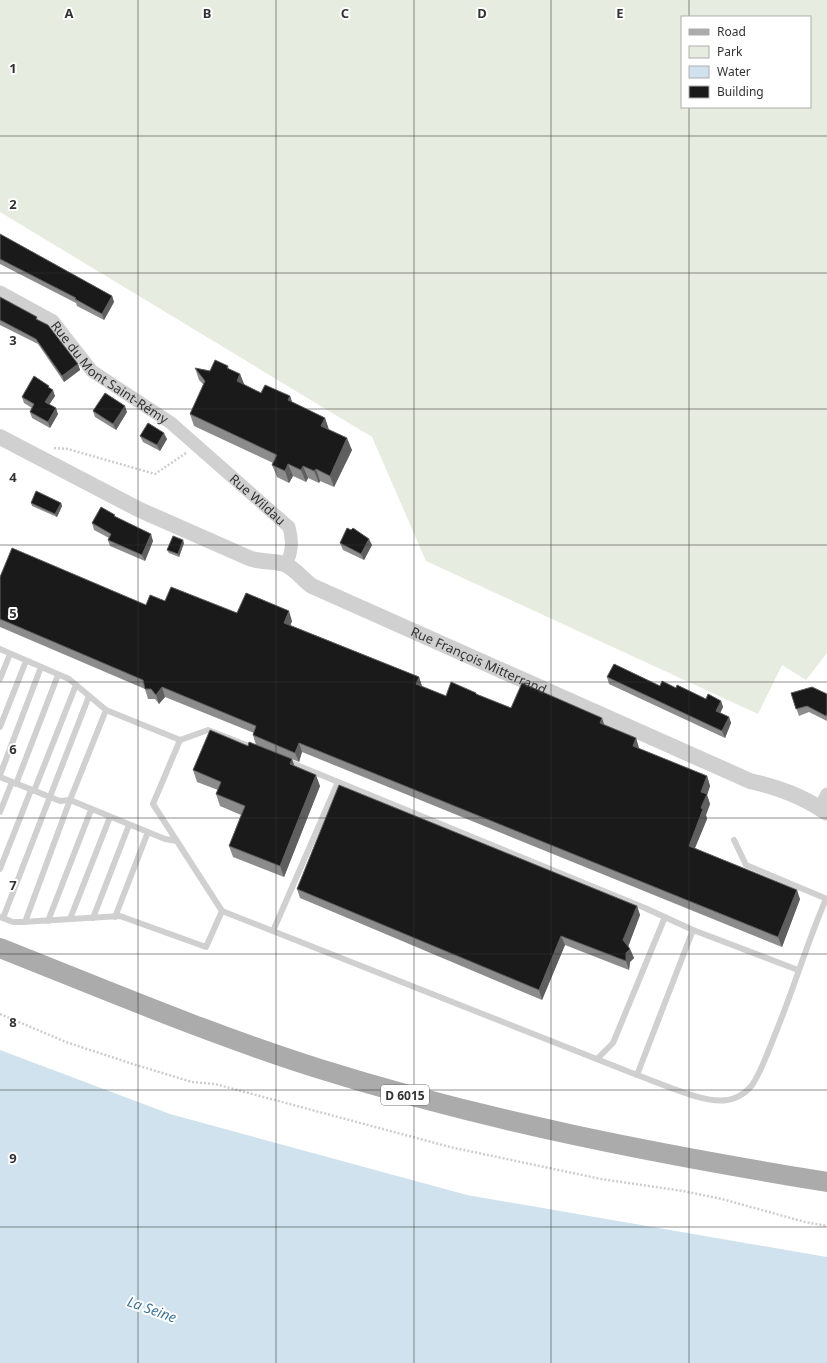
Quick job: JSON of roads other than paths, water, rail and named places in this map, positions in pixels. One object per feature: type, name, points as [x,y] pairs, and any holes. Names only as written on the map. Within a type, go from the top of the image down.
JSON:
[{"type":"main road","name":"D 6015","points":[[0,948],[238,1041],[319,1069],[410,1096],[528,1126],[622,1146],[827,1182]]},
{"type":"street","name":"Rue du Mont Saint-Rémy","points":[[0,292],[53,321],[92,371],[172,423],[197,446]]},
{"type":"street","name":"Rue François Mitterrand","points":[[0,437],[30,454],[140,510],[259,562],[273,561],[286,565],[312,586],[744,778],[791,792],[825,805]]},
{"type":"street","name":"Rue Wildau","points":[[197,446],[289,527],[292,549],[286,565]]},
{"type":"lane","points":[[0,649],[69,679],[106,710],[180,740],[208,730],[260,750]]},
{"type":"lane","points":[[0,679],[10,654]]},
{"type":"lane","points":[[0,727],[26,661]]},
{"type":"lane","points":[[41,667],[0,776],[50,798],[60,801],[70,800],[91,810],[165,839],[177,840]]},
{"type":"lane","points":[[0,812],[14,783],[58,674]]},
{"type":"lane","points":[[0,869],[76,685]]},
{"type":"lane","points":[[89,696],[2,918],[13,922],[25,922],[120,916],[206,947],[222,910]]},
{"type":"lane","points":[[25,922],[70,800],[106,710]]},
{"type":"lane","points":[[180,740],[153,804],[222,910],[637,1075],[714,1101],[729,1100],[742,1095],[753,1084],[763,1064],[796,982],[798,970],[807,945],[827,899],[746,865],[734,840]]},
{"type":"lane","points":[[278,757],[665,917],[693,930],[798,970]]},
{"type":"lane","points":[[273,931],[338,782]]},
{"type":"lane","points":[[48,921],[91,810]]},
{"type":"lane","points":[[70,919],[110,817]]},
{"type":"lane","points":[[93,918],[129,825]]},
{"type":"lane","points":[[115,917],[148,832]]},
{"type":"lane","points":[[597,1059],[613,1043],[665,917]]},
{"type":"lane","points":[[637,1075],[693,930]]},
{"type":"water","name":"La Seine","points":[[0,1050],[170,1114],[467,1195],[827,1257],[827,1363],[0,1363]]}]
